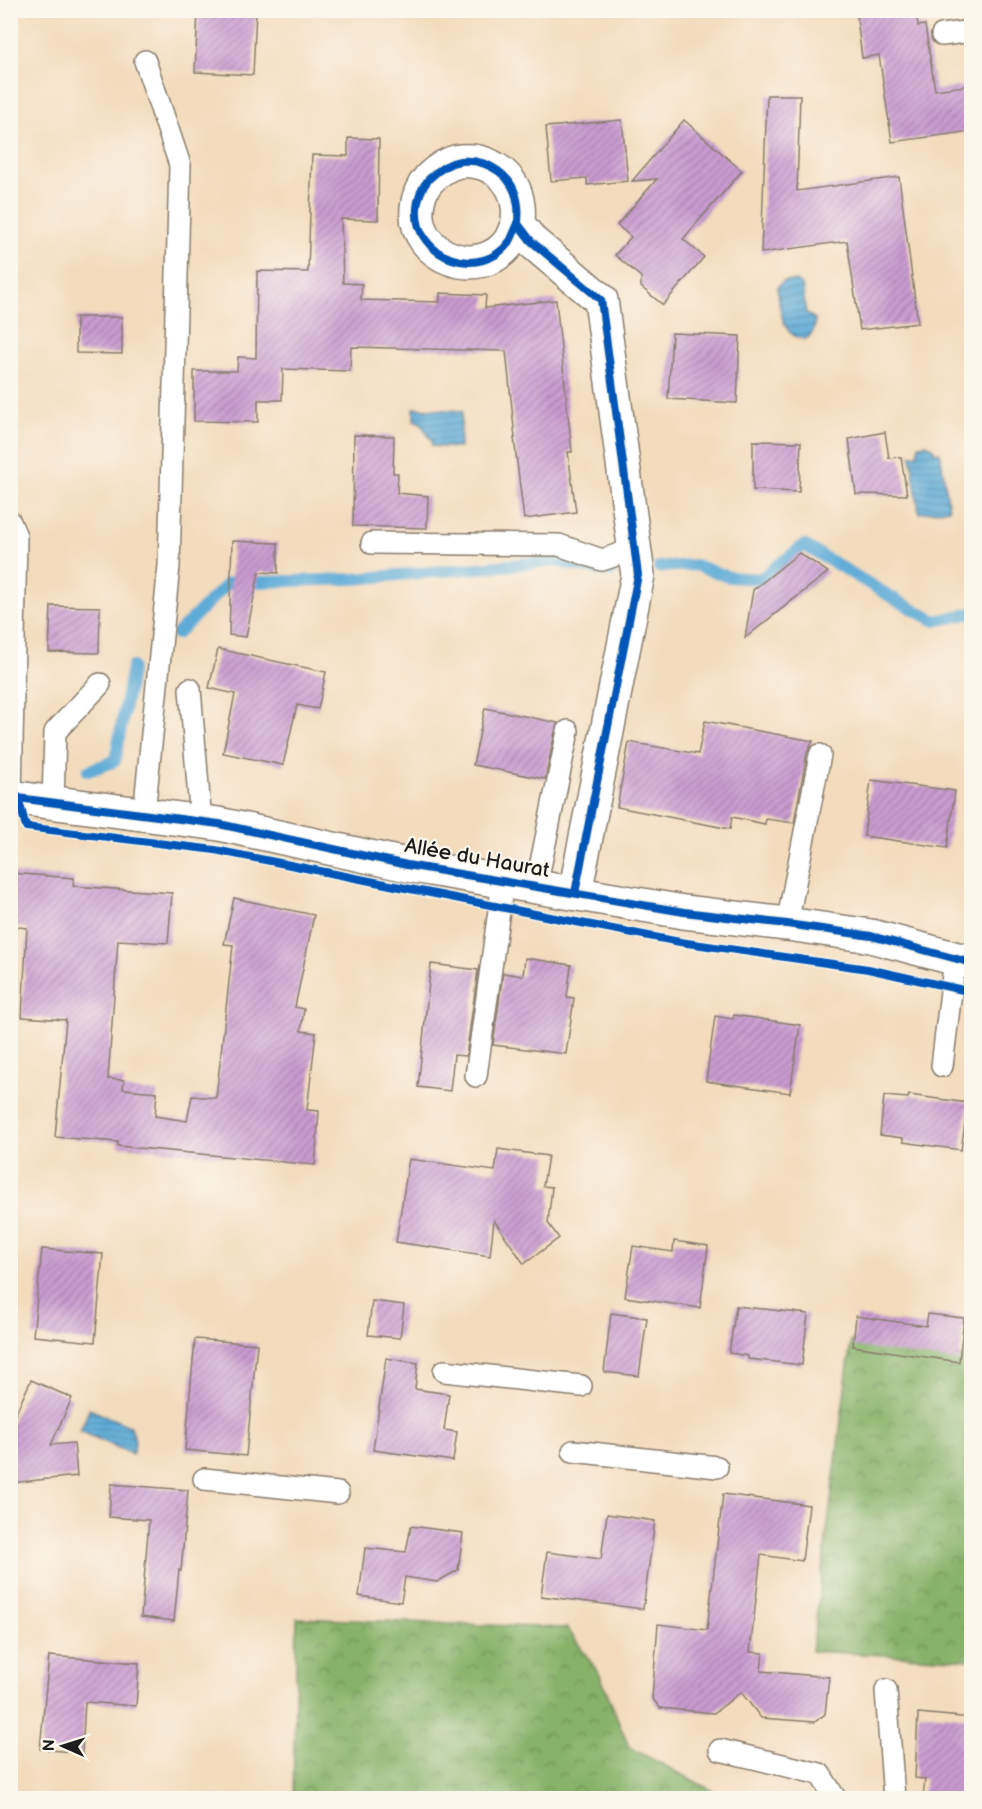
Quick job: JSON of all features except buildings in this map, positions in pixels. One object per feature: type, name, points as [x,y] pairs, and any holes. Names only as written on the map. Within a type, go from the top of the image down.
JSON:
[{"type":"street","points":[[518,224],[531,241],[601,300],[638,574],[575,893]]},
{"type":"street","name":"Allée du Haurat","points":[[11,797],[219,824],[407,865],[503,882],[684,912],[871,936],[963,961]]},
{"type":"lane","points":[[942,35],[972,31]]},
{"type":"lane","points":[[144,814],[169,566],[180,165],[145,61]]},
{"type":"lane","points":[[10,522],[16,536],[11,797]]},
{"type":"lane","points":[[372,543],[559,544],[602,560],[634,549]]},
{"type":"lane","points":[[53,802],[55,732],[100,684]]},
{"type":"lane","points":[[190,689],[201,822]]},
{"type":"lane","points":[[536,887],[568,731]]},
{"type":"lane","points":[[787,924],[820,755]]},
{"type":"lane","points":[[476,1076],[503,882]]},
{"type":"lane","points":[[942,1066],[963,961]]},
{"type":"lane","points":[[444,1371],[580,1386]]},
{"type":"lane","points":[[573,1451],[717,1467]]},
{"type":"lane","points":[[204,1479],[338,1493]]},
{"type":"lane","points":[[886,1690],[894,1798]]},
{"type":"lane","points":[[720,1750],[820,1774],[836,1798]]},
{"type":"green space","points":[[851,1341],[971,1359],[971,1660],[812,1651]]},
{"type":"green space","points":[[297,1618],[567,1628],[600,1675],[629,1747],[717,1793],[716,1798],[293,1798]]},
{"type":"water","points":[[784,281],[795,281],[802,285],[806,313],[815,319],[814,330],[806,339],[791,333],[783,320],[777,287]]},
{"type":"water","points":[[414,408],[462,411],[460,448],[432,446],[432,441],[420,422],[414,421]]},
{"type":"water","points":[[926,444],[933,447],[935,453],[940,452],[949,509],[919,513],[911,455],[917,455],[919,445]]},
{"type":"water","points":[[89,1409],[130,1426],[135,1440],[132,1454],[80,1431]]},
{"type":"waterway","points":[[659,567],[695,565],[729,577],[760,579],[804,545],[935,621],[972,613]]},
{"type":"waterway","points":[[177,634],[228,583],[354,579],[555,561],[611,572]]},
{"type":"waterway","points":[[88,771],[115,761],[132,667]]},
{"type":"cycle path","points":[[518,224],[510,241],[498,253],[483,260],[467,262],[451,259],[437,251],[426,240],[419,225],[418,200],[429,179],[447,165],[470,161],[490,166],[506,178],[512,186],[518,206],[518,224],[531,241],[601,300],[638,575],[575,893]]},
{"type":"cycle path","points":[[10,797],[219,824],[407,865],[684,912],[871,936],[972,963]]},
{"type":"cycle path","points":[[18,797],[26,827],[215,850],[680,942],[868,969],[972,992]]}]
